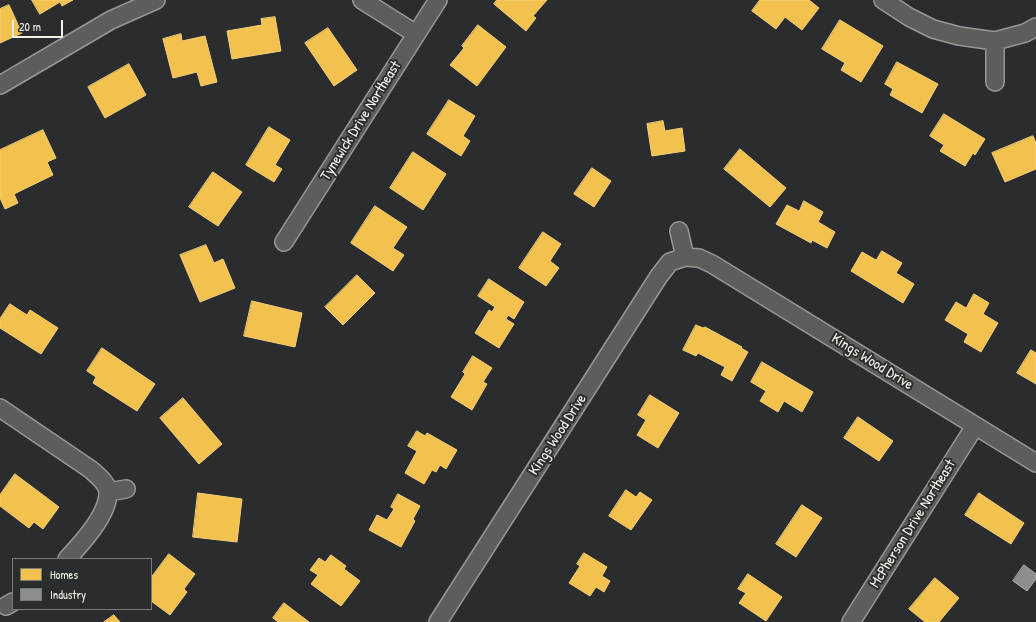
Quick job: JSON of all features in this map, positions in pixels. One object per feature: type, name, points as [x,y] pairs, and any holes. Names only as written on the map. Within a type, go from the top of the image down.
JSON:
[{"type":"street","points":[[0,85],[111,20],[156,0]]},
{"type":"street","points":[[362,0],[416,34]]},
{"type":"street","name":"Tynewick Drive Northeast","points":[[284,242],[438,0]]},
{"type":"street","points":[[883,0],[909,17],[933,29],[959,36],[995,41],[1025,33],[1036,27]]},
{"type":"street","points":[[995,41],[995,82]]},
{"type":"street","points":[[679,231],[685,257]]},
{"type":"street","name":"Kings Wood Drive","points":[[438,622],[660,276],[670,262],[685,257],[699,258],[712,264],[1036,463]]},
{"type":"street","points":[[0,408],[90,469],[103,480],[108,492],[104,508],[94,526],[68,558]]},
{"type":"street","name":"McPherson Drive Northeast","points":[[851,622],[976,426]]},
{"type":"street","points":[[108,492],[126,489]]},
{"type":"building: Homes","points":[[32,0],[73,0],[62,6],[60,2],[40,14]]},
{"type":"building: Homes","points":[[497,0],[547,0],[533,16],[536,18],[526,31],[494,4]]},
{"type":"building: Homes","points":[[760,0],[809,0],[819,8],[802,30],[785,17],[776,29],[752,11]]},
{"type":"building: Homes","points":[[9,5],[22,33],[0,43],[0,9]]},
{"type":"building: Homes","points":[[275,17],[281,51],[232,59],[227,31],[262,25],[261,19]]},
{"type":"building: Homes","points":[[840,20],[883,46],[861,82],[841,70],[845,63],[822,49]]},
{"type":"building: Homes","points":[[478,25],[506,47],[477,86],[450,65],[464,48],[462,46]]},
{"type":"building: Homes","points":[[328,28],[357,70],[334,86],[305,43]]},
{"type":"building: Homes","points":[[181,34],[182,41],[205,36],[217,82],[201,86],[197,72],[173,78],[163,39]]},
{"type":"building: Homes","points":[[897,62],[938,84],[922,113],[890,95],[893,89],[885,84]]},
{"type":"building: Homes","points":[[129,64],[146,95],[105,118],[88,87]]},
{"type":"building: Homes","points":[[449,100],[475,116],[463,136],[470,141],[461,156],[427,134]]},
{"type":"building: Homes","points":[[944,114],[985,139],[975,155],[973,153],[965,166],[940,151],[944,145],[930,136]]},
{"type":"building: Homes","points":[[663,121],[665,131],[682,128],[685,151],[652,156],[647,124]]},
{"type":"building: Homes","points":[[269,127],[290,140],[275,165],[282,169],[274,182],[246,165]]},
{"type":"building: Homes","points":[[43,130],[56,158],[47,162],[53,175],[14,194],[18,203],[5,209],[0,198],[0,150]]},
{"type":"building: Homes","points":[[1033,136],[1036,143],[1036,169],[1005,182],[992,153]]},
{"type":"building: Homes","points":[[740,149],[786,188],[770,207],[724,169]]},
{"type":"building: Homes","points":[[413,152],[446,174],[423,210],[390,188]]},
{"type":"building: Homes","points":[[592,168],[611,181],[594,207],[574,194]]},
{"type":"building: Homes","points":[[213,172],[242,192],[218,226],[189,207]]},
{"type":"building: Homes","points":[[804,201],[823,212],[818,222],[835,232],[827,248],[812,240],[811,243],[776,224],[787,205],[799,211]]},
{"type":"building: Homes","points":[[375,206],[407,227],[393,248],[404,255],[393,271],[351,243]]},
{"type":"building: Homes","points":[[543,232],[561,244],[550,261],[559,268],[546,286],[519,268]]},
{"type":"building: Homes","points":[[206,245],[214,263],[223,259],[235,288],[200,302],[180,255]]},
{"type":"building: Homes","points":[[882,251],[902,263],[896,273],[914,284],[903,303],[851,271],[862,252],[876,260]]},
{"type":"building: Homes","points":[[357,275],[375,293],[343,325],[325,307]]},
{"type":"building: Homes","points":[[489,279],[524,302],[514,319],[508,315],[506,319],[514,324],[499,348],[475,333],[489,310],[492,312],[495,307],[478,296]]},
{"type":"building: Homes","points":[[974,294],[989,303],[983,314],[998,323],[981,352],[964,342],[968,334],[945,320],[956,302],[966,308]]},
{"type":"building: Homes","points":[[252,301],[302,313],[295,347],[244,336]]},
{"type":"building: Homes","points":[[10,304],[27,315],[30,310],[58,328],[41,354],[0,328],[0,319]]},
{"type":"building: Homes","points":[[696,325],[703,328],[705,327],[742,347],[741,348],[748,352],[732,381],[721,375],[725,367],[698,353],[696,356],[683,350]]},
{"type":"building: Homes","points":[[102,348],[155,384],[137,411],[93,383],[96,377],[87,371]]},
{"type":"building: Homes","points":[[1031,350],[1036,353],[1036,384],[1017,373]]},
{"type":"building: Homes","points":[[473,356],[492,368],[483,382],[487,384],[472,410],[451,397],[465,374],[463,372]]},
{"type":"building: Homes","points":[[762,362],[813,392],[802,412],[784,401],[778,412],[760,401],[766,391],[751,382]]},
{"type":"building: Homes","points":[[650,395],[679,413],[658,448],[637,435],[646,420],[638,415]]},
{"type":"building: Homes","points":[[183,398],[222,444],[199,464],[160,418]]},
{"type":"building: Homes","points":[[858,417],[893,441],[879,461],[844,438]]},
{"type":"building: Homes","points":[[417,431],[425,436],[427,433],[457,450],[446,469],[440,465],[436,472],[432,470],[424,484],[405,473],[417,451],[408,446]]},
{"type":"building: Homes","points":[[15,474],[59,507],[43,529],[34,522],[29,528],[0,506],[0,495]]},
{"type":"building: Homes","points":[[626,490],[636,497],[640,492],[652,500],[631,530],[609,516]]},
{"type":"building: Homes","points":[[198,493],[242,499],[237,542],[193,537]]},
{"type":"building: Homes","points":[[979,493],[1024,523],[1011,544],[965,515]]},
{"type":"building: Homes","points":[[398,494],[420,506],[413,519],[415,521],[401,547],[369,530],[377,515],[387,520],[394,509],[391,507]]},
{"type":"building: Homes","points":[[802,505],[822,518],[796,557],[776,544]]},
{"type":"building: Homes","points":[[584,553],[607,567],[602,576],[610,581],[604,592],[596,587],[590,596],[569,583],[580,566],[577,564]]},
{"type":"building: Homes","points":[[169,554],[195,574],[184,589],[187,592],[170,615],[152,602],[152,577]]},
{"type":"building: Homes","points":[[331,555],[346,566],[344,569],[360,581],[341,606],[311,584],[318,575],[310,570],[319,558],[325,562]]},
{"type":"building: Homes","points":[[748,574],[782,597],[766,621],[739,603],[746,593],[738,589]]},
{"type":"building: Homes","points":[[935,578],[959,598],[939,622],[925,622],[909,609]]},
{"type":"building: Homes","points":[[284,603],[309,622],[278,622],[273,618]]},
{"type":"building: Homes","points":[[114,615],[120,622],[104,622]]},
{"type":"building: Industry","points":[[1024,565],[1036,574],[1036,579],[1027,591],[1013,581]]}]
